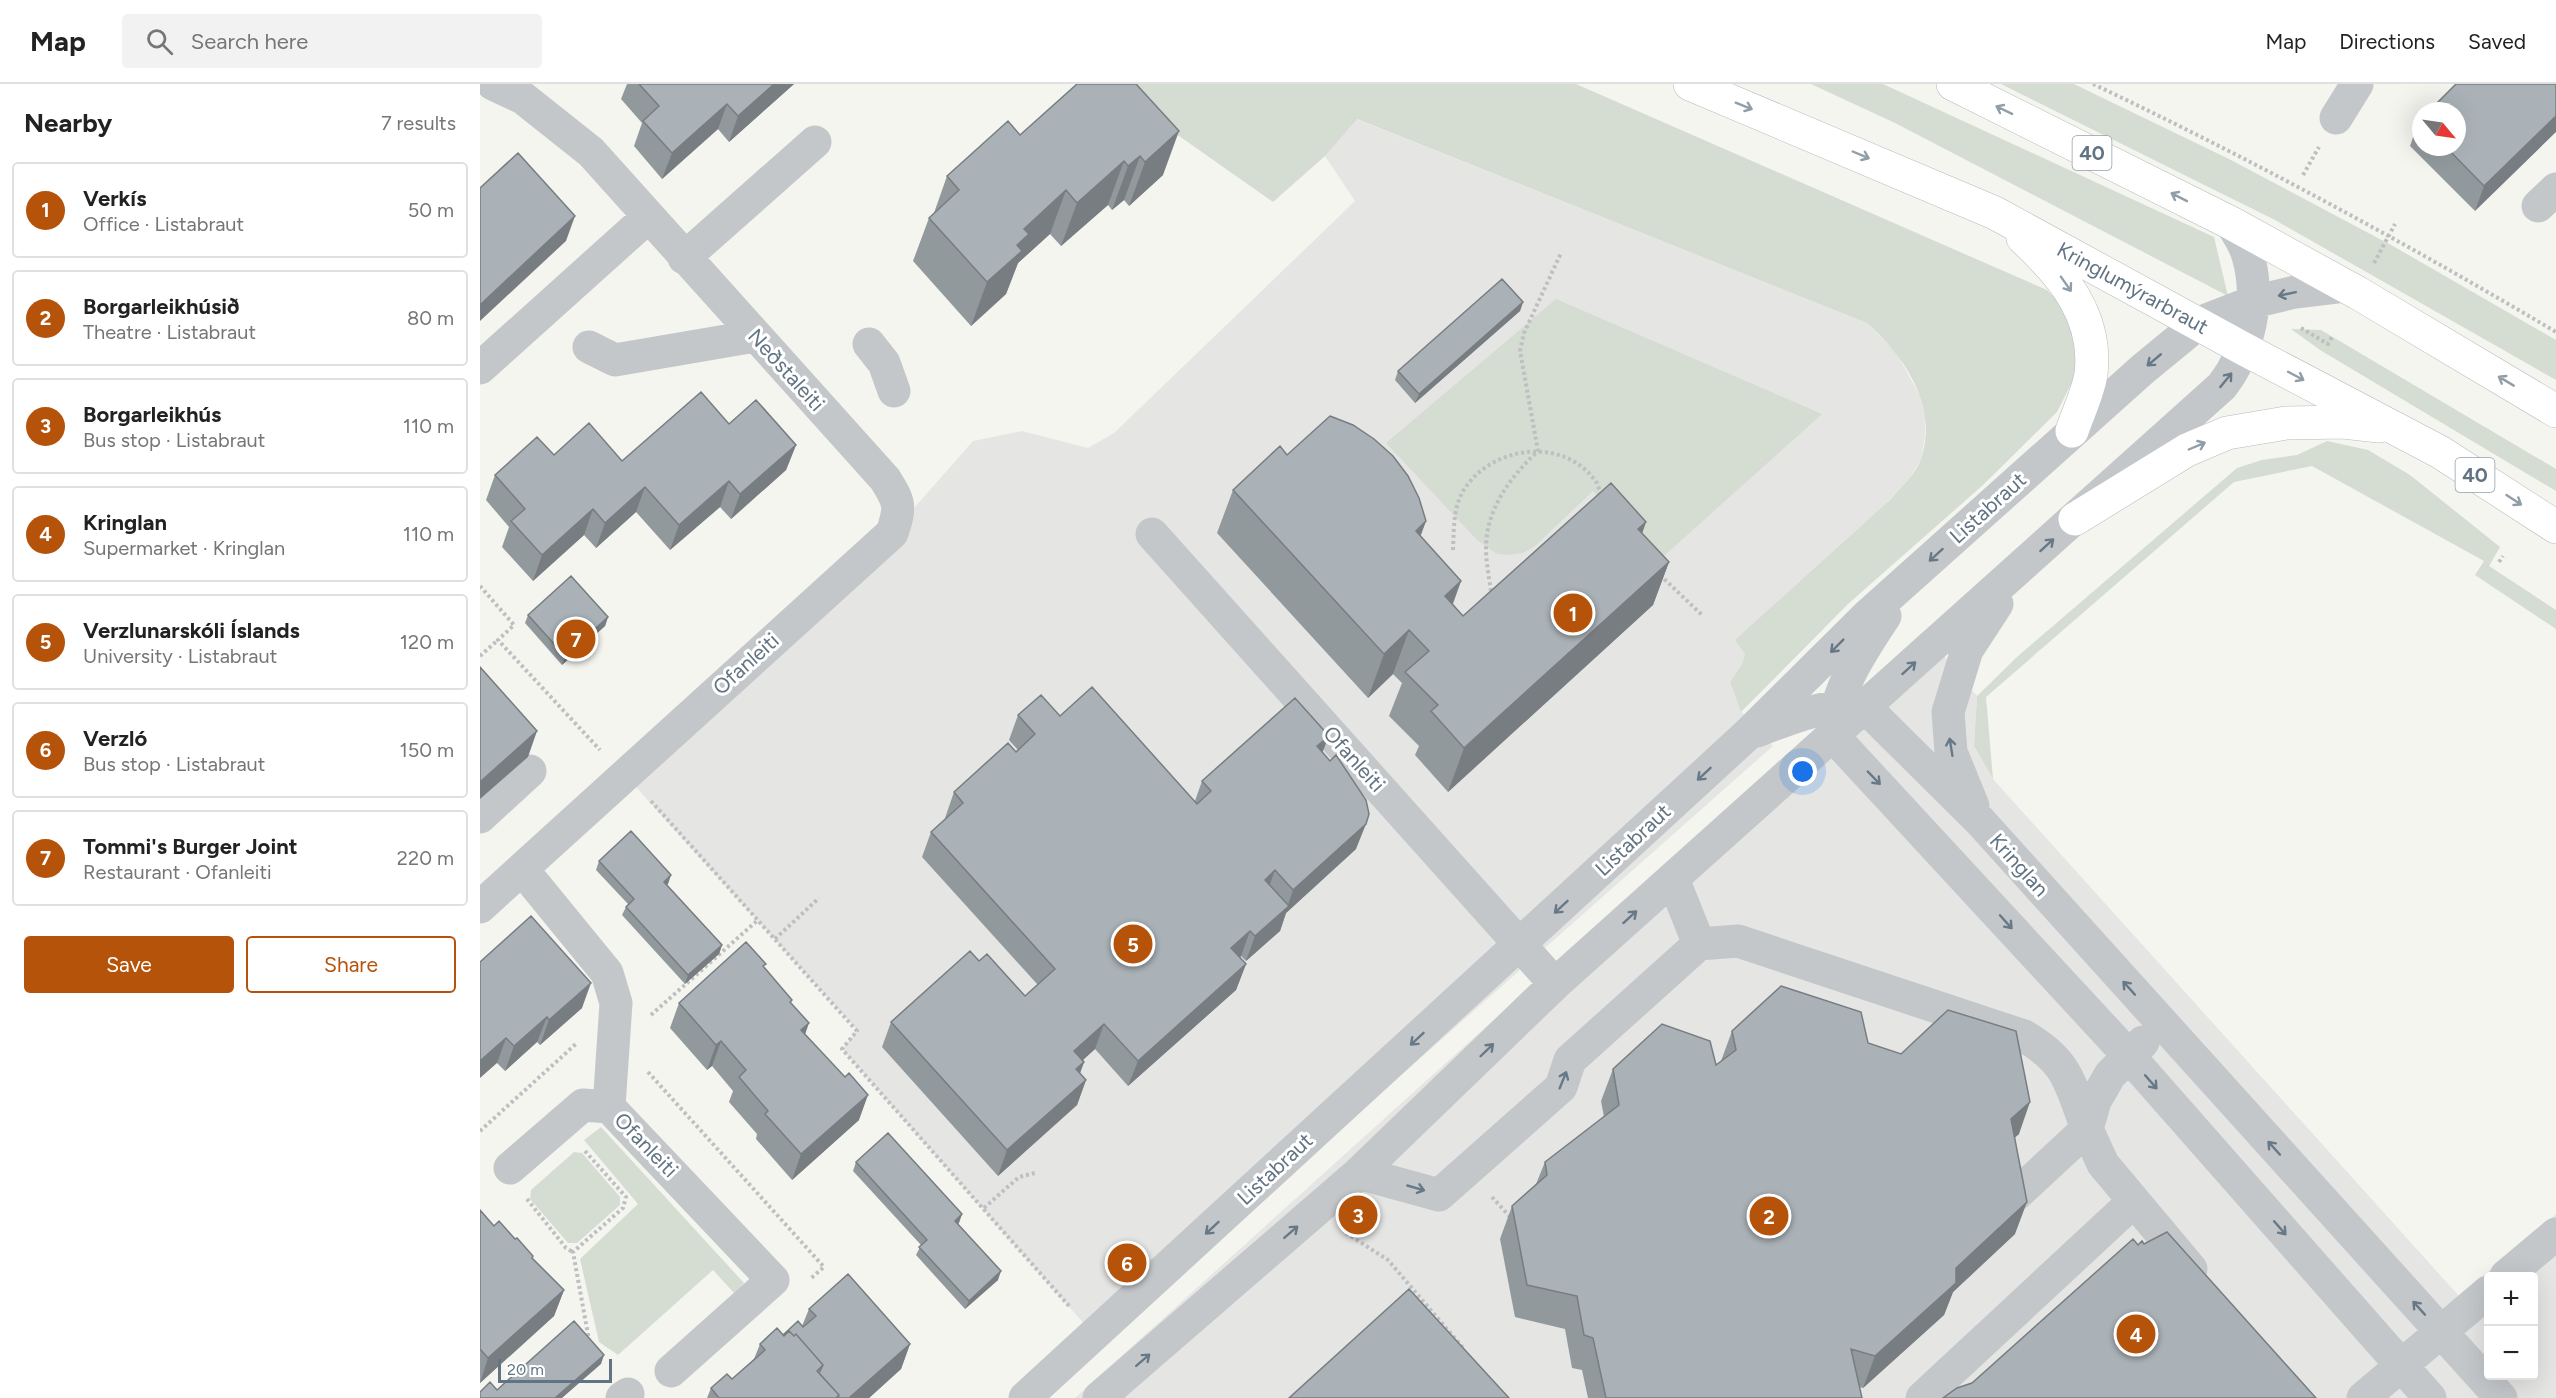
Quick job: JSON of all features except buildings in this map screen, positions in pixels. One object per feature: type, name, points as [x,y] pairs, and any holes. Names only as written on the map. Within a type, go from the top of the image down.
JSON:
[{"type":"main road","name":"Kringlumýrarbraut","points":[[1690,84],[1995,213],[2244,349],[2440,452],[2556,527]]},
{"type":"main road","name":"40","points":[[1953,84],[2231,223],[2357,278],[2556,411]]},
{"type":"main road","points":[[1995,213],[2055,270],[2082,308],[2091,336],[2091,375],[2072,431]]},
{"type":"main road","points":[[2075,519],[2187,450],[2227,433],[2286,423],[2343,422],[2392,427]]},
{"type":"street","name":"Neðstaleiti","points":[[493,84],[523,98],[591,152],[885,479],[900,511],[892,533]]},
{"type":"street","points":[[2336,118],[2357,84]]},
{"type":"street","points":[[684,258],[815,142]]},
{"type":"street","points":[[480,368],[648,217]]},
{"type":"street","points":[[1099,1398],[1359,1173],[1556,984],[1672,879],[1845,716],[2019,570],[2222,387],[2235,369],[2244,349],[2253,302],[2253,282],[2248,254],[2231,223]]},
{"type":"street","name":"Listabraut","points":[[1025,1398],[1747,735],[1868,615],[2072,431],[2199,323],[2253,302],[2357,278]]},
{"type":"street","points":[[589,347],[615,360],[755,336]]},
{"type":"street","points":[[869,344],[884,363],[894,391]]},
{"type":"street","name":"Ofanleiti","points":[[480,907],[892,533]]},
{"type":"street","name":"Ofanleiti","points":[[1152,534],[1556,984]]},
{"type":"street","points":[[1980,821],[1950,752],[1948,712],[1967,650],[2019,570]]},
{"type":"street","points":[[1845,716],[1853,669],[1911,578]]},
{"type":"street","points":[[1747,735],[1818,710],[1845,716],[2128,1055],[2430,1398]]},
{"type":"street","name":"Kringlan","points":[[1845,716],[1980,821],[2501,1398]]},
{"type":"street","points":[[480,817],[530,771]]},
{"type":"street","name":"Ofanleiti","points":[[522,869],[607,973],[616,1003],[609,1107],[774,1280],[671,1371]]},
{"type":"street","points":[[1672,879],[1699,944]]},
{"type":"street","points":[[1359,1173],[1439,1195],[1562,1087],[1570,1060],[1699,944],[1738,941],[2024,1036],[2046,1049],[2066,1072],[2103,1164],[2211,1291]]},
{"type":"street","points":[[2018,1194],[2087,1129],[2095,1101],[2110,1075],[2128,1055],[2162,1025]]},
{"type":"street","points":[[518,1180],[583,1105],[609,1107]]},
{"type":"street","points":[[1922,1398],[2134,1202]]},
{"type":"street","points":[[2511,1272],[2556,1234]]},
{"type":"street","points":[[2362,1398],[2484,1295]]},
{"type":"street","points":[[1061,1366],[1089,1398]]},
{"type":"path","points":[[2093,84],[2233,154],[2388,237],[2556,332]]},
{"type":"path","points":[[2357,278],[2395,224]]},
{"type":"path","points":[[1538,451],[1520,351],[1524,333],[1561,253]]},
{"type":"path","points":[[2297,334],[2300,328],[2328,344],[2333,335]]},
{"type":"path","points":[[1491,591],[1486,548],[1489,525],[1507,484],[1538,451]]},
{"type":"path","points":[[1453,550],[1455,510],[1471,480],[1484,467],[1499,458],[1516,453],[1538,451],[1569,459],[1595,479],[1604,500]]},
{"type":"path","points":[[2499,562],[2503,556]]},
{"type":"path","points":[[1656,570],[1703,616]]},
{"type":"path","points":[[480,586],[514,625],[480,656]]},
{"type":"path","points":[[498,639],[600,750]]},
{"type":"path","points":[[646,796],[857,1031],[842,1049],[1073,1310]]},
{"type":"path","points":[[775,939],[819,898]]},
{"type":"path","points":[[480,1131],[601,1021],[636,1028],[758,920]]},
{"type":"path","points":[[573,1252],[624,1208],[626,1197],[583,1149]]},
{"type":"path","points":[[984,1208],[1019,1177],[1035,1173]]},
{"type":"path","points":[[518,1180],[524,1196],[566,1248],[573,1252],[591,1350]]},
{"type":"path","points":[[1346,1232],[1388,1260],[1468,1354]]},
{"type":"shaded area","points":[[1105,84],[1576,84],[2047,290],[2069,313],[2079,368],[2057,412],[1983,485],[1848,604],[1741,712],[1730,682],[1742,664],[1745,654],[1735,640],[1890,500],[1911,476],[1921,459],[1925,439],[1922,401],[1905,367],[1881,336],[1867,323],[1357,119],[1325,156],[1273,202]]},
{"type":"shaded area","points":[[1811,84],[1883,84],[2214,237],[2228,296],[1895,123]]},
{"type":"shaded area","points":[[2001,84],[2074,84],[2229,159],[2393,246],[2556,340],[2556,380],[2275,220]]},
{"type":"shaded area","points":[[1356,119],[1867,323],[1896,352],[1920,396],[1925,416],[1925,437],[1921,459],[1909,479],[1745,654],[1742,664],[1730,682],[1741,711],[1773,746],[1100,1342],[842,1049],[857,1030],[625,775],[892,533],[973,441],[1022,431],[1088,448],[1114,433],[1355,201],[1325,156]]},
{"type":"shaded area","points":[[1556,299],[1822,414],[1655,564],[1593,491],[1535,546],[1523,553],[1497,554],[1477,540],[1386,443]]},
{"type":"shaded area","points":[[2291,329],[2321,330],[2556,469],[2556,491],[2320,350]]},
{"type":"shaded area","points":[[2327,441],[2368,450],[2410,475],[2500,547],[2489,566],[2556,610],[2556,629],[2475,575],[2484,561],[2312,466],[2234,482],[1986,697],[1993,779],[1974,746],[1977,696],[2018,656],[2237,468],[2262,460],[2297,455]]},
{"type":"shaded area","points":[[1924,631],[1977,696],[1974,746],[1993,779],[2459,1296],[2484,1275],[2484,1380],[2538,1380],[2538,1272],[2487,1272],[2556,1214],[2556,1398],[1075,1398]]},
{"type":"shaded area","points":[[601,1127],[744,1283],[734,1293],[713,1270],[618,1355],[599,1342],[580,1259],[638,1204],[584,1140]]},
{"type":"shaded area","points":[[574,1152],[582,1153],[620,1197],[620,1205],[577,1243],[568,1243],[530,1199],[531,1190]]},
{"type":"place","name":"Verkís","points":[[1573,613]]},
{"type":"place","name":"Tommi's Burger Joint","points":[[576,639]]},
{"type":"place","name":"Verzlunarskóli Íslands","points":[[1133,944]]},
{"type":"place","name":"Borgarleikhús","points":[[1358,1215]]},
{"type":"place","name":"Borgarleikhúsið","points":[[1769,1216]]},
{"type":"place","name":"Verzló","points":[[1127,1263]]},
{"type":"place","name":"Kringlan","points":[[2136,1334]]}]
